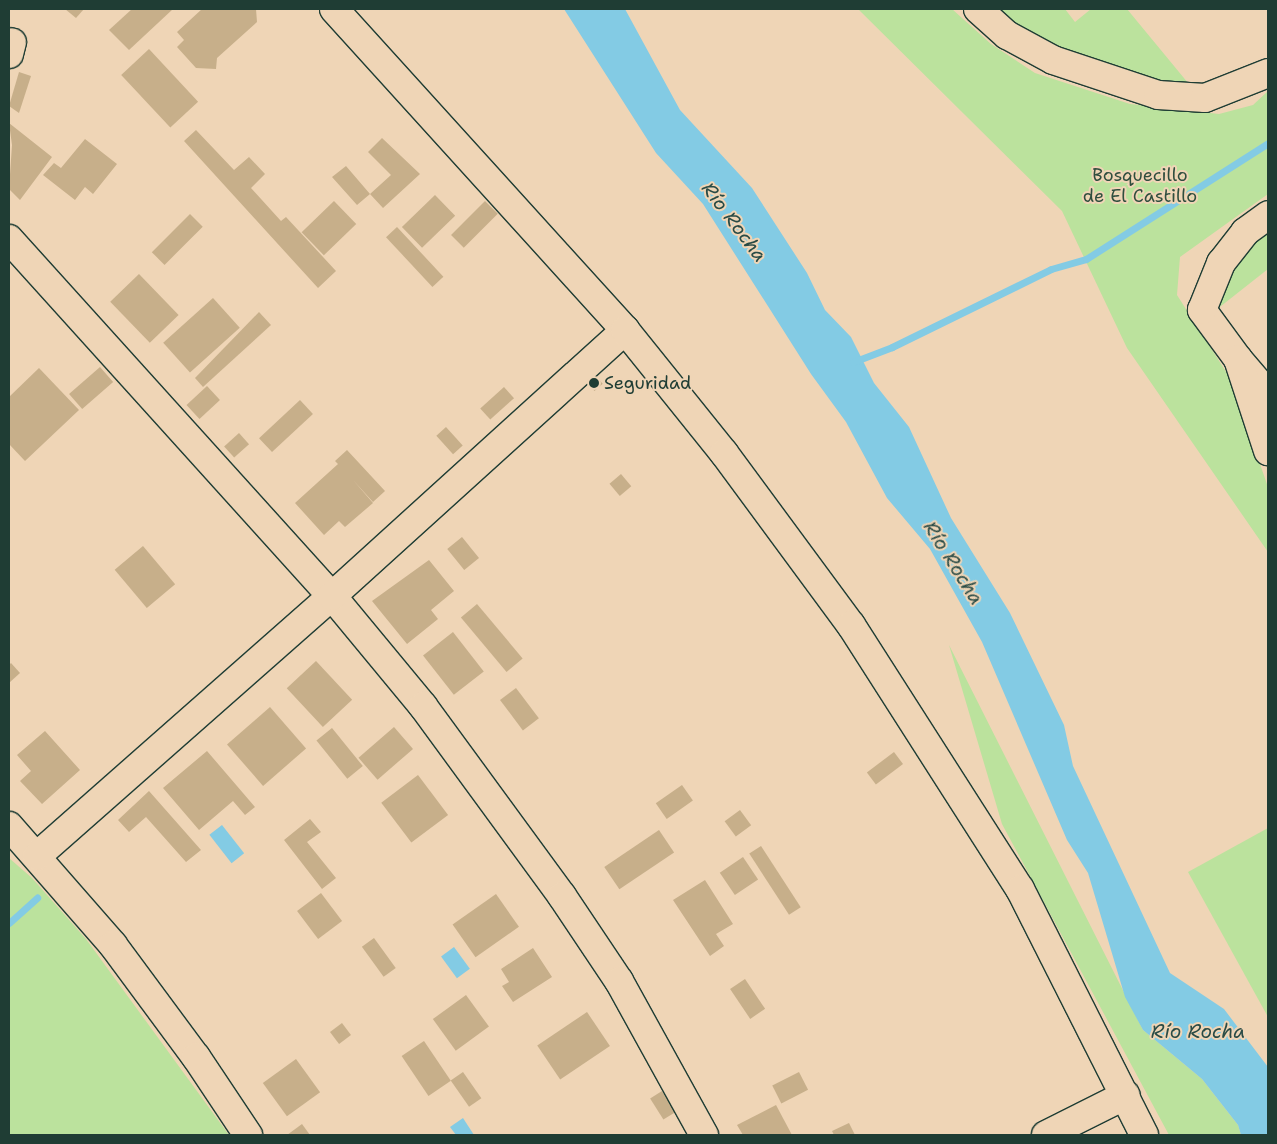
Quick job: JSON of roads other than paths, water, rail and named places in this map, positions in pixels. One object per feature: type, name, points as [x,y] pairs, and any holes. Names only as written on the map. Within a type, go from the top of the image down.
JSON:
[{"type":"street","points":[[334,9],[625,330],[724,453],[851,625],[1020,889],[1126,1095],[1144,1135]]},
{"type":"street","points":[[978,9],[1007,35],[1053,60],[1158,94],[1205,98],[1268,74]]},
{"type":"street","points":[[1268,215],[1245,232],[1221,264],[1202,310],[1268,394]]},
{"type":"street","points":[[9,239],[332,596],[423,706],[562,896],[619,981],[704,1135]]},
{"type":"street","points":[[37,856],[332,596],[625,330]]},
{"type":"street","points":[[1238,358],[1268,451]]},
{"type":"street","points":[[9,826],[37,856],[119,953],[196,1057],[248,1135]]},
{"type":"street","points":[[1046,1135],[1126,1095]]},
{"type":"water","name":"Río Rocha","points":[[564,9],[625,9],[680,110],[752,188],[807,273],[825,310],[851,337],[874,383],[909,427],[951,518],[1010,613],[1064,725],[1073,766],[1170,973],[1224,1009],[1268,1067],[1268,1135],[1241,1135],[1238,1125],[1202,1079],[1143,1030],[1125,997],[1088,873],[1067,840],[982,642],[930,549],[887,498],[846,422],[811,374],[703,204],[656,153]]},
{"type":"water","points":[[222,825],[244,853],[232,863],[209,835]]},
{"type":"water","points":[[454,947],[470,969],[457,978],[441,956]]},
{"type":"water","points":[[463,1118],[474,1135],[456,1135],[450,1127]]},
{"type":"waterway","points":[[853,362],[892,347],[1051,269],[1086,259],[1268,143]]},
{"type":"waterway","points":[[9,923],[37,898]]},
{"type":"place","name":"Seguridad","points":[[594,383]]},
{"type":"park label","name":"Bosquecillo de El Castillo","points":[[1140,186]]}]
